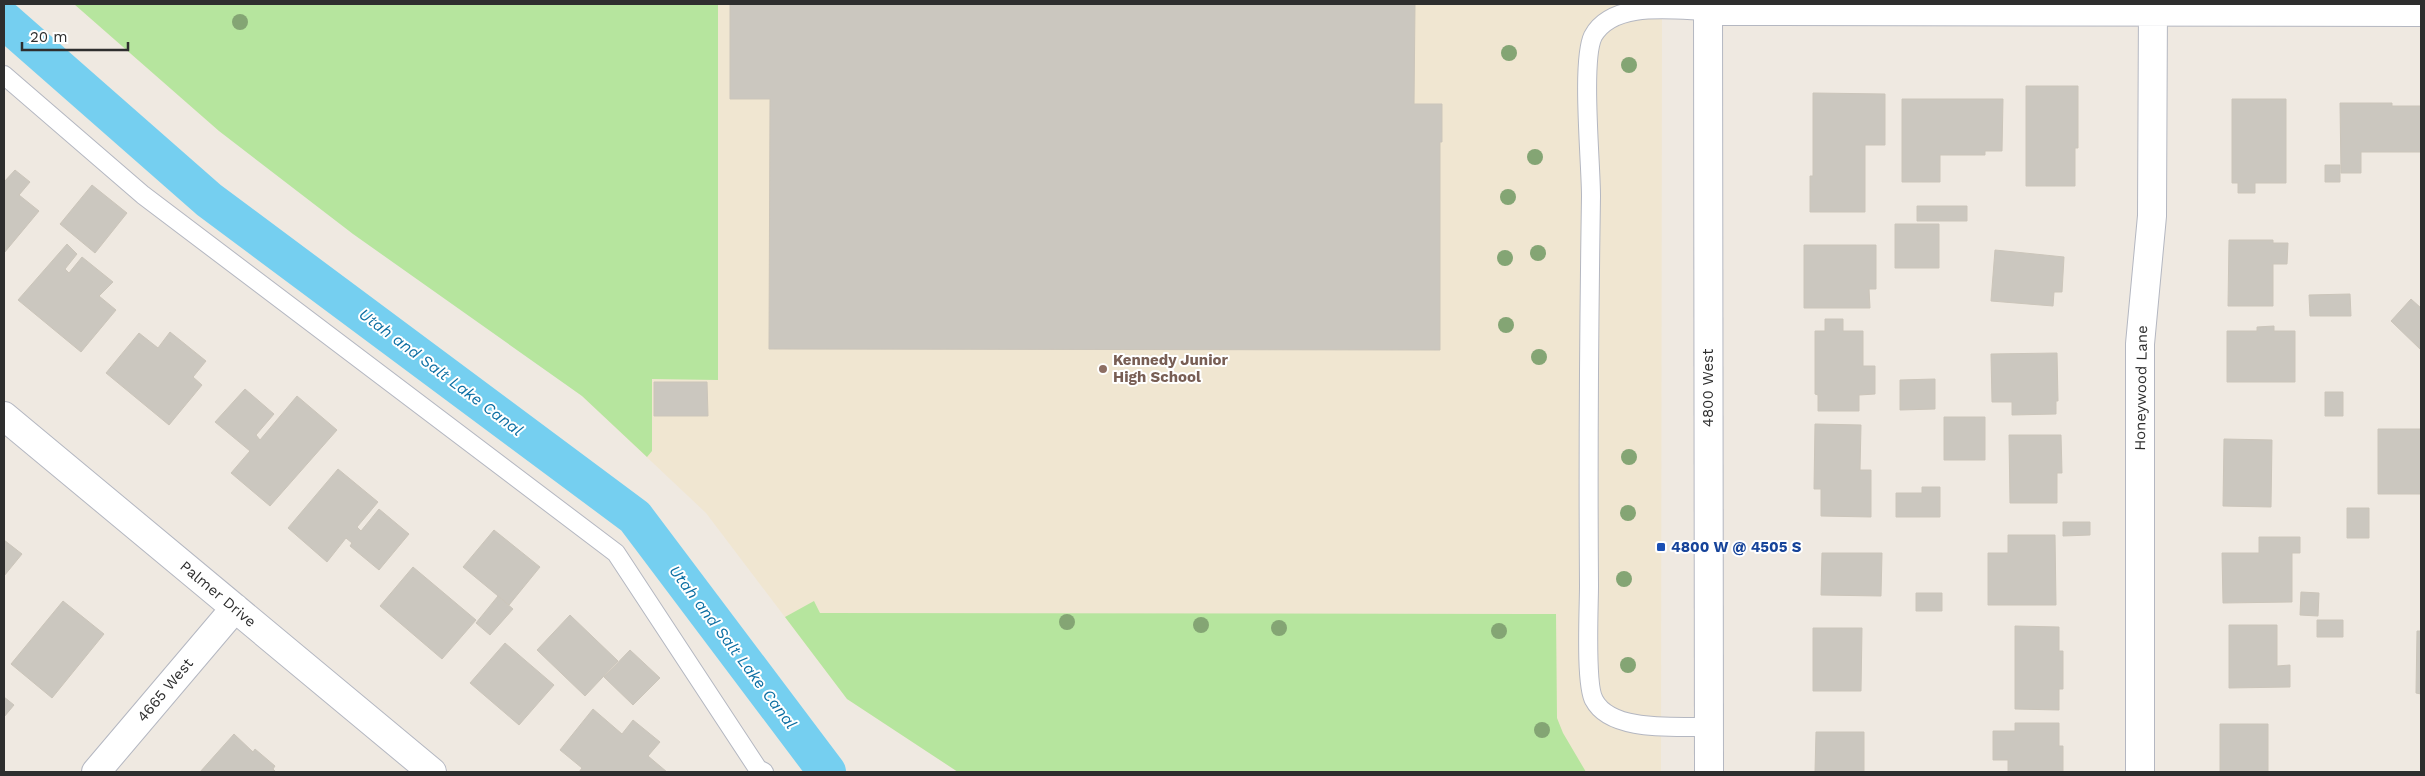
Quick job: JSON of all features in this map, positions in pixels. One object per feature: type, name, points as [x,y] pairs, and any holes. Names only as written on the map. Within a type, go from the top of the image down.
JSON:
[{"type":"street","points":[[1708,7],[2153,8],[2421,12]]},
{"type":"street","name":"4800 West","points":[[1708,7],[1709,772]]},
{"type":"street","name":"Honeywood Lane","points":[[2140,772],[2140,344],[2151,240],[2153,8]]},
{"type":"street","name":"Palmer Drive","points":[[4,416],[432,772]]},
{"type":"street","name":"4665 West","points":[[96,772],[235,608]]},
{"type":"lane","points":[[1708,7],[1640,9],[1622,13],[1605,23],[1593,36],[1589,55],[1588,79],[1591,174],[1588,496],[1589,650],[1593,699],[1608,716],[1618,720],[1654,726],[1709,727]]},
{"type":"lane","points":[[4,75],[143,195],[616,553],[758,769],[764,772]]},
{"type":"shaded area","name":"Kennedy Junior High School","points":[[74,4],[1662,4],[1661,772],[958,772],[847,699],[706,513],[582,396],[219,131]]},
{"type":"green space","points":[[74,4],[718,4],[718,380],[652,379],[652,451],[647,457],[582,396],[353,234],[219,131]]},
{"type":"green space","points":[[814,601],[820,613],[1556,614],[1557,718],[1563,733],[1586,772],[958,772],[847,699],[785,617]]},
{"type":"building","points":[[730,4],[1415,4],[1414,104],[1442,104],[1442,142],[1440,142],[1440,350],[769,349],[770,99],[730,99]]},
{"type":"building","points":[[2026,86],[2078,86],[2078,148],[2075,148],[2075,186],[2026,186]]},
{"type":"building","points":[[1813,93],[1885,94],[1885,145],[1865,145],[1865,212],[1810,212],[1810,176],[1813,176]]},
{"type":"building","points":[[1902,99],[2003,99],[2002,151],[1985,151],[1985,155],[1940,155],[1940,182],[1902,182]]},
{"type":"building","points":[[2232,99],[2286,99],[2286,183],[2255,183],[2255,193],[2238,193],[2238,183],[2232,183]]},
{"type":"building","points":[[2340,103],[2392,103],[2392,106],[2421,106],[2421,152],[2361,152],[2361,173],[2341,173]]},
{"type":"building","points":[[2325,165],[2340,165],[2340,182],[2325,182]]},
{"type":"building","points":[[15,170],[30,182],[19,195],[39,211],[4,253],[4,182]]},
{"type":"building","points":[[92,185],[127,213],[95,253],[60,224]]},
{"type":"building","points":[[1917,206],[1967,206],[1967,221],[1917,221]]},
{"type":"building","points":[[1895,224],[1939,224],[1939,268],[1895,268]]},
{"type":"building","points":[[2229,240],[2273,240],[2273,243],[2288,243],[2287,264],[2273,264],[2273,306],[2228,306]]},
{"type":"building","points":[[67,244],[77,254],[65,269],[69,273],[82,257],[113,282],[99,296],[116,310],[81,352],[18,300]]},
{"type":"building","points":[[1804,245],[1876,245],[1876,289],[1869,289],[1870,308],[1804,308]]},
{"type":"building","points":[[1995,250],[2064,257],[2062,292],[2054,292],[2053,306],[1991,301]]},
{"type":"building","points":[[2350,294],[2351,316],[2310,316],[2309,295]]},
{"type":"building","points":[[2411,299],[2421,308],[2421,350],[2391,321]]},
{"type":"building","points":[[1825,319],[1843,319],[1843,331],[1863,331],[1863,366],[1875,366],[1875,394],[1859,395],[1859,411],[1818,411],[1818,395],[1815,394],[1815,331],[1825,331]]},
{"type":"building","points":[[2274,326],[2274,331],[2295,331],[2295,382],[2227,382],[2227,331],[2257,331],[2257,327]]},
{"type":"building","points":[[170,332],[206,361],[193,377],[202,385],[169,425],[106,373],[139,333],[158,348]]},
{"type":"building","points":[[2057,353],[2058,401],[2056,401],[2056,414],[2012,415],[2012,402],[1992,402],[1991,354]]},
{"type":"building","points":[[1935,379],[1935,409],[1900,410],[1900,380]]},
{"type":"building","points":[[654,382],[707,382],[708,416],[654,416]]},
{"type":"building","points":[[245,389],[274,414],[256,435],[260,440],[297,396],[337,430],[270,506],[231,473],[250,451],[215,422]]},
{"type":"building","points":[[2325,392],[2343,392],[2343,416],[2325,416]]},
{"type":"building","points":[[1944,417],[1985,417],[1985,460],[1944,460]]},
{"type":"building","points":[[1815,424],[1861,425],[1860,470],[1871,470],[1871,517],[1821,516],[1821,489],[1814,489]]},
{"type":"building","points":[[2378,429],[2421,429],[2421,494],[2378,494]]},
{"type":"building","points":[[2009,435],[2061,435],[2062,473],[2057,473],[2057,503],[2010,503]]},
{"type":"building","points":[[2224,439],[2272,440],[2271,507],[2223,506]]},
{"type":"building","points":[[338,469],[378,502],[357,527],[361,531],[379,509],[409,534],[379,570],[350,546],[352,543],[346,538],[327,562],[288,528]]},
{"type":"building","points":[[1922,487],[1940,487],[1940,517],[1896,517],[1896,493],[1922,493]]},
{"type":"building","points":[[2347,508],[2369,508],[2369,538],[2347,538]]},
{"type":"building","points":[[2063,522],[2090,522],[2090,535],[2063,536]]},
{"type":"building","points":[[494,530],[540,567],[509,605],[463,567]]},
{"type":"building","points":[[2008,535],[2055,535],[2056,605],[1988,605],[1988,553],[2008,553]]},
{"type":"building","points":[[2259,537],[2300,537],[2300,553],[2292,553],[2292,602],[2223,603],[2222,553],[2259,553]]},
{"type":"building","points":[[4,540],[22,554],[4,576]]},
{"type":"building","points":[[1822,553],[1882,553],[1881,596],[1821,595]]},
{"type":"building","points":[[413,567],[476,620],[442,659],[380,606]]},
{"type":"building","points":[[2301,592],[2319,593],[2318,616],[2300,615]]},
{"type":"building","points":[[1916,593],[1942,593],[1942,611],[1916,611]]},
{"type":"building","points":[[498,596],[513,609],[490,635],[476,623]]},
{"type":"building","points":[[63,601],[104,634],[52,698],[11,664]]},
{"type":"building","points":[[570,615],[618,661],[585,696],[537,650]]},
{"type":"building","points":[[2317,620],[2343,620],[2343,637],[2317,637]]},
{"type":"building","points":[[2229,625],[2277,625],[2277,666],[2290,665],[2290,687],[2229,688]]},
{"type":"building","points":[[2015,626],[2059,627],[2059,651],[2063,651],[2063,689],[2059,689],[2059,710],[2015,709]]},
{"type":"building","points":[[1813,628],[1862,628],[1861,691],[1813,691]]},
{"type":"building","points":[[2417,631],[2421,631],[2421,694],[2416,693]]},
{"type":"building","points":[[505,643],[554,685],[519,725],[470,683]]},
{"type":"building","points":[[630,650],[660,678],[633,705],[604,677]]},
{"type":"building","points":[[4,697],[14,705],[4,717]]},
{"type":"building","points":[[593,709],[622,734],[633,720],[660,742],[648,756],[667,772],[579,772],[582,768],[560,750]]},
{"type":"building","points":[[2015,723],[2059,723],[2059,746],[2063,746],[2063,772],[2008,772],[2008,760],[1993,760],[1993,731],[2015,731]]},
{"type":"building","points":[[2220,724],[2268,724],[2268,772],[2220,772]]},
{"type":"building","points":[[1816,732],[1864,732],[1864,772],[1815,772]]},
{"type":"building","points":[[234,734],[253,752],[255,749],[275,766],[273,769],[276,772],[200,772]]},
{"type":"waterway","name":"Utah and Salt Lake Canal","points":[[4,20],[209,200],[635,517],[827,772]]},
{"type":"place","name":"Kennedy Junior High School","points":[[1103,369]]},
{"type":"place","name":"4800 W @ 4505 S","points":[[1661,547]]}]
